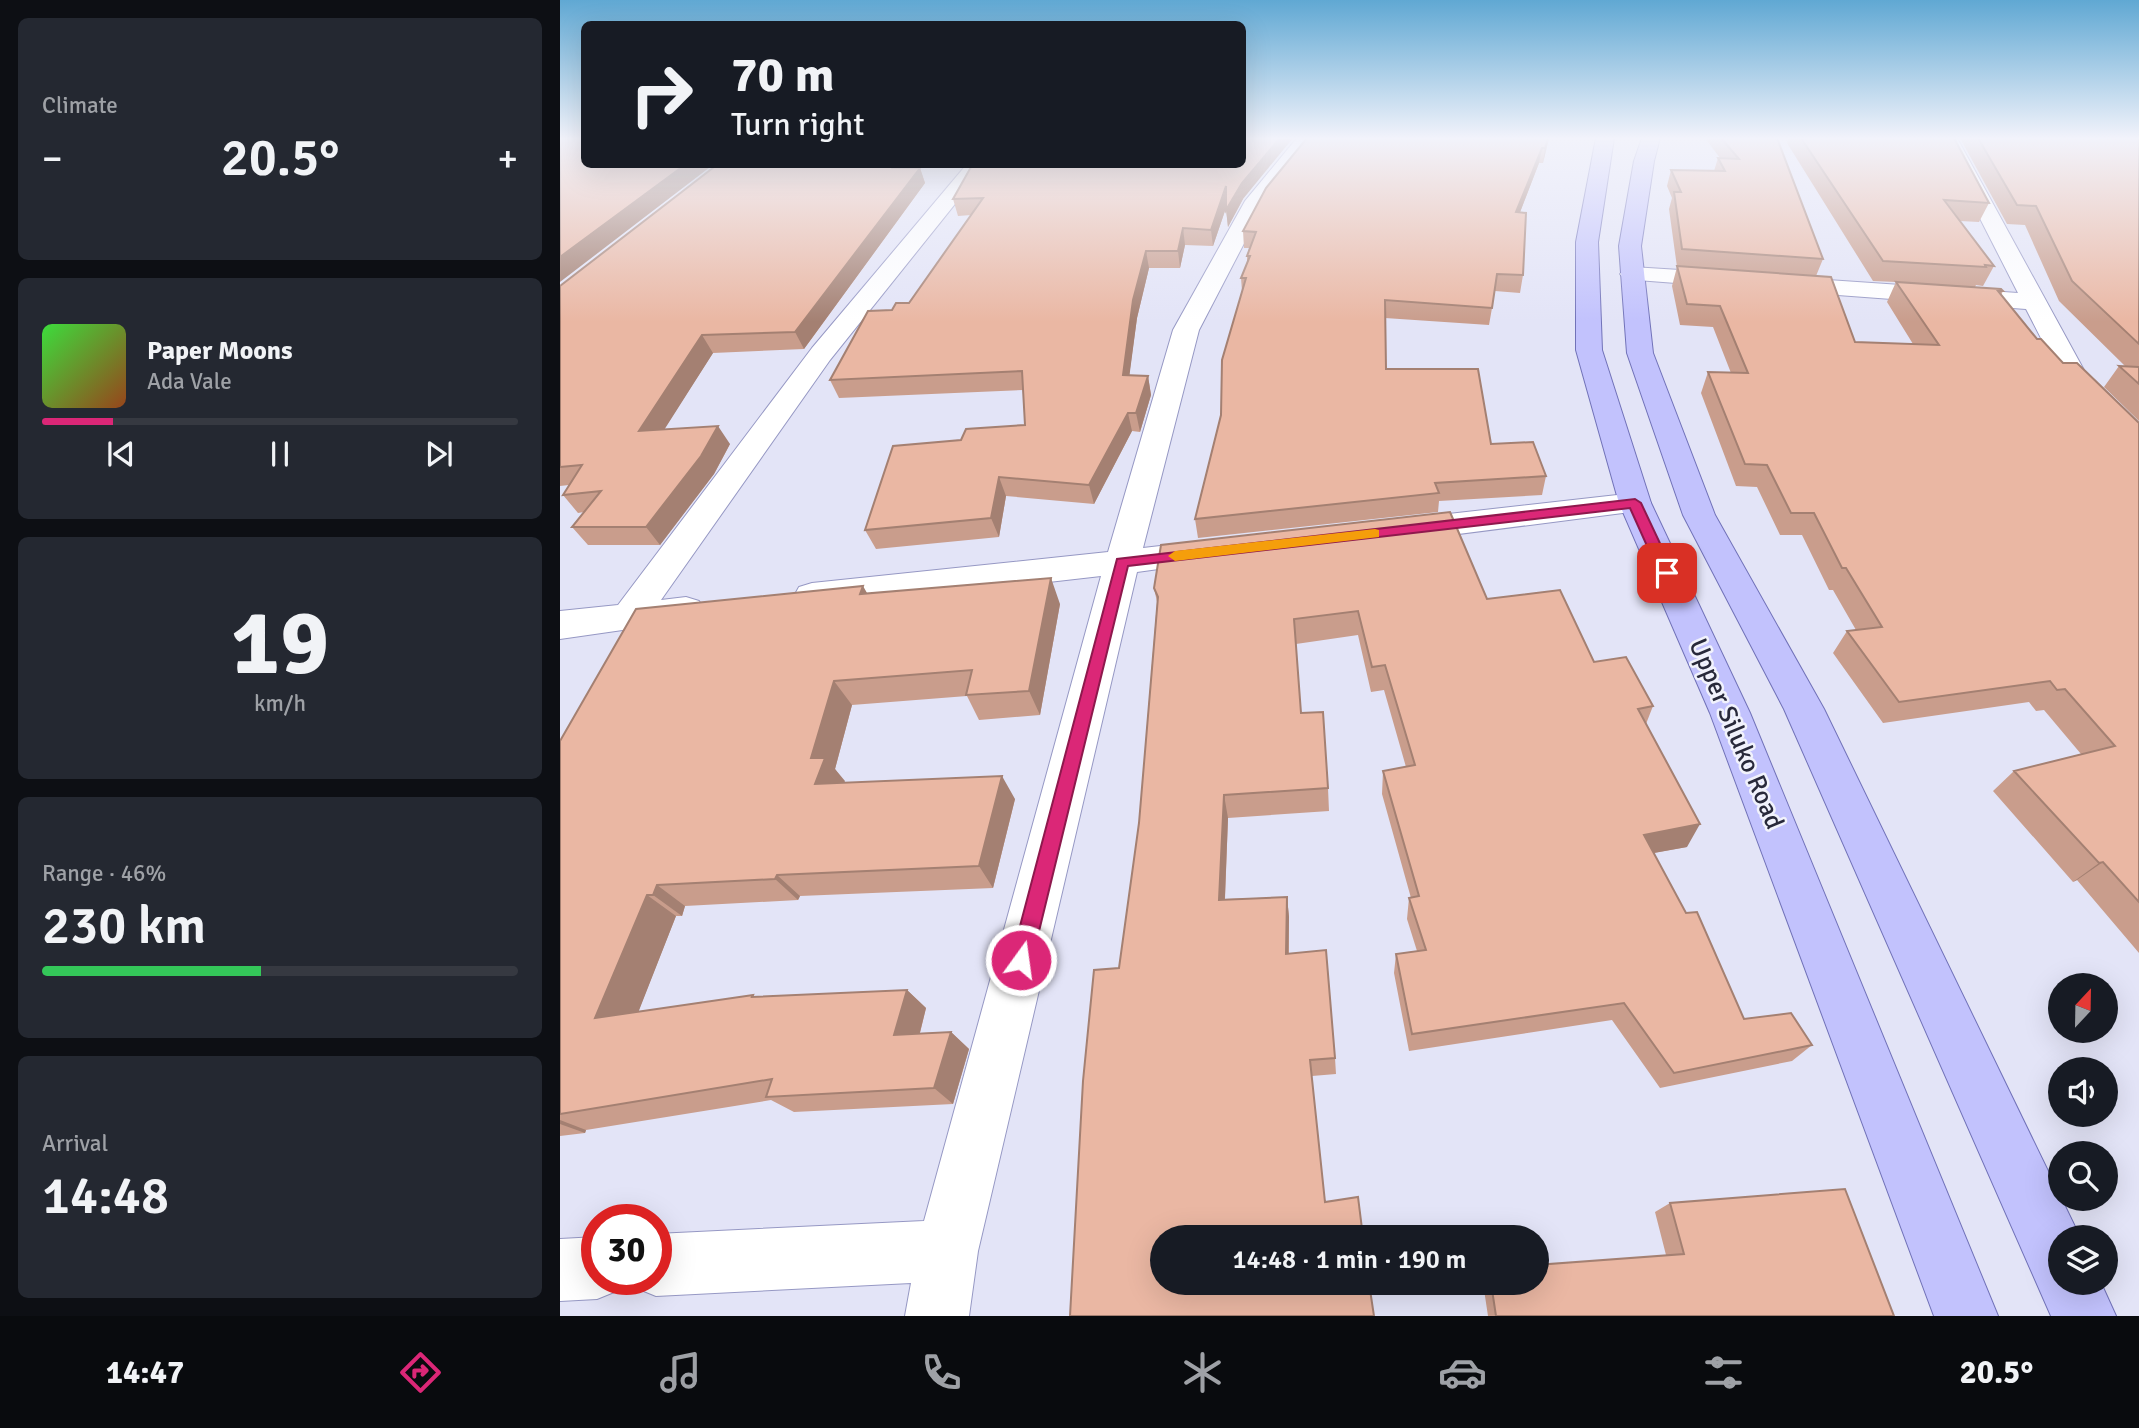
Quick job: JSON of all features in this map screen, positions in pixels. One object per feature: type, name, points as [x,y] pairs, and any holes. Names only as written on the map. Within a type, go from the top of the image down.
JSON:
[{"type":"main road","name":"Upper Siluko Road","points":[[1594,199],[1587,242],[1589,350],[1635,503],[1730,713],[1966,1316]]},
{"type":"main road","points":[[1638,199],[1630,246],[1640,353],[1699,515],[1804,709],[2048,1238]]},
{"type":"main road","points":[[2074,1295],[2084,1316]]},
{"type":"street","points":[[630,616],[821,354],[949,199]]},
{"type":"street","points":[[937,1316],[947,1251],[1122,562],[1186,330],[1256,199]]},
{"type":"street","points":[[1980,199],[2073,374],[2095,400],[2139,441]]},
{"type":"street","points":[[1632,274],[2034,302]]},
{"type":"street","points":[[1371,534],[1635,503]]},
{"type":"street","points":[[780,599],[1247,548]]},
{"type":"street","points":[[560,656],[572,624],[712,607]]},
{"type":"street","points":[[672,1264],[947,1251]]},
{"type":"street","points":[[560,1270],[581,1269]]},
{"type":"building","points":[[560,199],[638,199],[560,257]]},
{"type":"building","points":[[672,199],[896,199],[795,332],[702,335],[639,431],[718,426],[701,456],[646,527],[572,527],[601,491],[563,495],[582,465],[560,467],[560,286]]},
{"type":"building","points":[[982,199],[1221,199],[1211,230],[1183,228],[1178,251],[1146,251],[1133,300],[1123,375],[1148,376],[1136,413],[1128,413],[1089,485],[999,477],[991,518],[865,530],[893,446],[961,440],[966,429],[1025,425],[1022,371],[830,380],[868,311],[892,310],[896,303],[909,303]]},
{"type":"building","points":[[1226,199],[1232,199],[1226,210]]},
{"type":"building","points":[[1260,199],[1521,199],[1516,212],[1526,213],[1523,275],[1497,274],[1492,308],[1385,300],[1386,369],[1478,369],[1491,444],[1533,442],[1546,476],[1435,483],[1439,493],[1195,519],[1221,415],[1222,360],[1246,278],[1241,278],[1256,232],[1243,231]]},
{"type":"building","points":[[1675,199],[1800,199],[1823,259],[1682,249]]},
{"type":"building","points":[[1842,199],[1987,199],[1989,203],[1944,200],[1994,266],[1883,261]]},
{"type":"building","points":[[2014,199],[2139,199],[2139,344],[2072,281],[2036,206],[2017,205]]},
{"type":"building","points":[[1677,266],[1831,277],[1855,342],[1939,345],[1896,282],[2001,289],[2003,291],[1998,291],[2037,339],[2041,339],[2063,363],[2077,363],[2139,423],[2139,902],[2014,771],[2115,746],[2065,689],[2057,690],[2050,681],[1899,702],[1847,631],[1882,627],[1846,568],[1842,568],[1814,513],[1791,513],[1767,465],[1745,464],[1708,372],[1748,373],[1720,306],[1687,304]]},
{"type":"building","points":[[2119,366],[2139,367],[2139,384]]},
{"type":"building","points":[[1450,512],[1487,599],[1560,590],[1594,662],[1626,657],[1653,706],[1638,709],[1700,824],[1644,835],[1686,913],[1697,912],[1744,1019],[1791,1013],[1812,1045],[1674,1073],[1624,1003],[1412,1034],[1396,954],[1426,950],[1409,898],[1419,896],[1383,771],[1415,765],[1385,665],[1372,667],[1358,611],[1294,619],[1301,713],[1323,712],[1328,788],[1224,795],[1219,900],[1287,897],[1286,954],[1326,950],[1335,1058],[1310,1060],[1325,1202],[1358,1197],[1362,1225],[1150,1225],[1150,1295],[1371,1295],[1374,1316],[1070,1316],[1083,1081],[1094,970],[1119,968],[1139,823],[1158,597],[1154,588],[1161,545]]},
{"type":"building","points":[[1051,578],[1029,691],[966,695],[972,670],[834,681],[811,758],[825,758],[815,784],[1002,776],[979,866],[777,875],[775,879],[657,885],[653,895],[647,895],[595,1018],[753,995],[752,997],[907,990],[894,1035],[951,1032],[934,1088],[766,1097],[772,1079],[560,1114],[560,741],[636,609],[863,586],[860,594]]},
{"type":"building","points":[[1845,1189],[1894,1316],[1496,1316],[1493,1295],[1549,1295],[1549,1264],[1684,1254],[1670,1203]]},
{"type":"slow traffic","points":[[1175,556],[1375,533]]},
{"type":"route","points":[[1021,960],[1122,562],[1635,503],[1667,573]]}]
